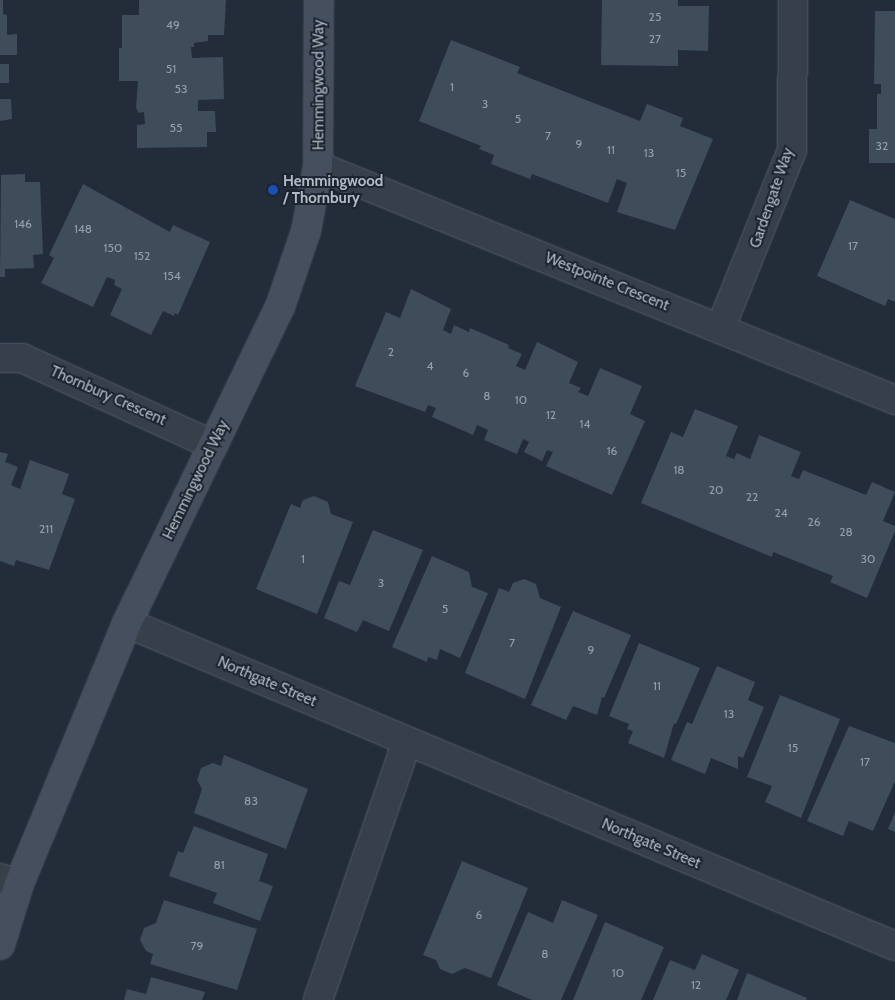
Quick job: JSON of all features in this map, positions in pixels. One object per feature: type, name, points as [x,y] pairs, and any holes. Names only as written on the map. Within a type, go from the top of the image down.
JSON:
[{"type":"street","name":"Hemmingwood Way","points":[[0,945],[10,881],[127,623],[280,307],[306,231],[318,166],[319,0]]},
{"type":"street","name":"Gardengate Way","points":[[720,329],[792,150],[793,0]]},
{"type":"street","name":"Westpointe Crescent","points":[[318,166],[895,400]]},
{"type":"street","name":"Thornbury Crescent","points":[[0,358],[22,358],[214,445]]},
{"type":"street","name":"Northgate Street","points":[[127,623],[895,946]]},
{"type":"street","points":[[318,1000],[407,742]]},
{"type":"building","points":[[0,0],[3,0],[3,14],[7,15],[7,35],[17,34],[17,55],[0,55]]},
{"type":"building","points":[[139,0],[226,0],[224,35],[208,35],[208,41],[194,43],[194,47],[191,47],[192,58],[223,57],[224,99],[198,100],[198,111],[215,111],[216,132],[207,132],[207,147],[137,148],[137,125],[145,124],[144,112],[139,113],[136,108],[138,81],[119,81],[119,48],[122,48],[122,15],[139,15]]},
{"type":"building","points":[[602,0],[678,0],[678,6],[709,6],[708,51],[678,50],[678,66],[601,65]]},
{"type":"building","points":[[875,11],[895,11],[895,163],[869,163],[869,129],[877,129],[877,94],[881,94],[881,84],[874,84]]},
{"type":"building","points":[[451,40],[520,67],[517,73],[640,121],[647,104],[683,118],[680,126],[713,139],[675,230],[617,212],[627,183],[617,179],[608,203],[532,174],[530,179],[491,164],[494,155],[479,149],[481,146],[419,121]]},
{"type":"building","points":[[0,64],[9,64],[9,83],[0,83]]},
{"type":"building","points":[[0,99],[11,99],[12,119],[0,121]]},
{"type":"building","points":[[25,174],[25,182],[40,182],[43,254],[33,255],[34,268],[5,269],[5,277],[0,277],[1,175]]},
{"type":"building","points":[[83,184],[170,232],[173,225],[210,242],[178,315],[175,313],[174,316],[163,311],[151,335],[110,315],[122,289],[114,285],[115,280],[107,277],[93,307],[41,283],[54,258],[49,255]]},
{"type":"building","points":[[850,200],[895,219],[895,302],[888,299],[885,306],[817,276]]},
{"type":"building","points":[[411,289],[451,309],[443,330],[451,334],[454,325],[469,332],[470,328],[509,345],[508,348],[522,354],[516,366],[525,370],[537,342],[578,362],[569,383],[581,388],[578,392],[588,396],[600,368],[642,386],[630,414],[645,421],[612,495],[546,466],[553,452],[547,450],[542,461],[524,452],[529,442],[523,439],[517,454],[484,440],[488,430],[477,425],[473,435],[432,417],[436,408],[428,405],[425,412],[355,386],[386,312],[400,318]]},
{"type":"building","points":[[695,409],[738,426],[726,456],[734,459],[737,453],[750,459],[759,435],[801,452],[791,476],[799,479],[803,470],[866,495],[872,482],[895,492],[883,521],[895,526],[895,531],[867,598],[830,582],[833,576],[773,552],[772,557],[641,503],[671,432],[683,437]]},
{"type":"building","points":[[0,452],[8,454],[5,462],[18,467],[11,485],[20,489],[30,460],[69,474],[62,494],[75,499],[49,570],[16,560],[14,566],[0,561]]},
{"type":"building","points":[[314,496],[328,502],[331,514],[353,522],[317,614],[256,589],[291,504],[300,508],[303,500]]},
{"type":"building","points":[[373,530],[423,550],[389,631],[363,620],[357,632],[324,618],[339,581],[350,585]]},
{"type":"building","points":[[432,556],[469,572],[472,587],[488,593],[460,658],[440,649],[437,660],[428,657],[427,662],[392,647]]},
{"type":"building","points":[[524,579],[536,584],[540,598],[561,607],[525,699],[465,673],[499,588],[509,592],[513,583]]},
{"type":"building","points":[[573,611],[631,635],[604,698],[602,697],[597,715],[573,706],[566,720],[531,705]]},
{"type":"building","points":[[639,643],[700,668],[676,724],[674,723],[664,758],[628,743],[633,731],[627,729],[629,724],[609,716]]},
{"type":"building","points":[[717,666],[755,682],[748,700],[764,707],[743,758],[738,756],[738,769],[711,758],[705,774],[671,760],[687,722],[692,724]]},
{"type":"building","points":[[780,695],[840,719],[801,818],[765,802],[772,786],[747,777]]},
{"type":"building","points":[[849,726],[895,743],[895,781],[873,831],[849,821],[843,836],[807,821]]},
{"type":"building","points":[[224,755],[308,789],[286,849],[194,813],[202,789],[197,780],[201,768],[213,763],[221,766]]},
{"type":"building","points":[[895,812],[895,832],[888,829]]},
{"type":"building","points":[[194,826],[268,854],[259,881],[273,886],[260,921],[213,903],[217,893],[169,876],[178,851],[183,853]]},
{"type":"building","points":[[462,861],[528,888],[491,978],[465,968],[452,974],[440,969],[436,960],[423,955]]},
{"type":"building","points":[[164,900],[257,929],[237,990],[150,964],[153,954],[146,951],[140,940],[144,928],[156,923]]},
{"type":"building","points":[[562,900],[598,915],[561,1000],[532,1000],[497,985],[528,912],[553,923]]},
{"type":"building","points":[[605,922],[664,947],[641,1000],[573,1000]]},
{"type":"building","points":[[702,954],[739,970],[726,1000],[653,1000],[670,960],[695,970]]},
{"type":"building","points":[[747,973],[807,998],[806,1000],[737,1000]]},
{"type":"building","points":[[151,977],[205,992],[202,1000],[124,1000],[127,989],[146,994]]},
{"type":"place","name":"Hemmingwood / Thornbury","points":[[273,190]]}]
